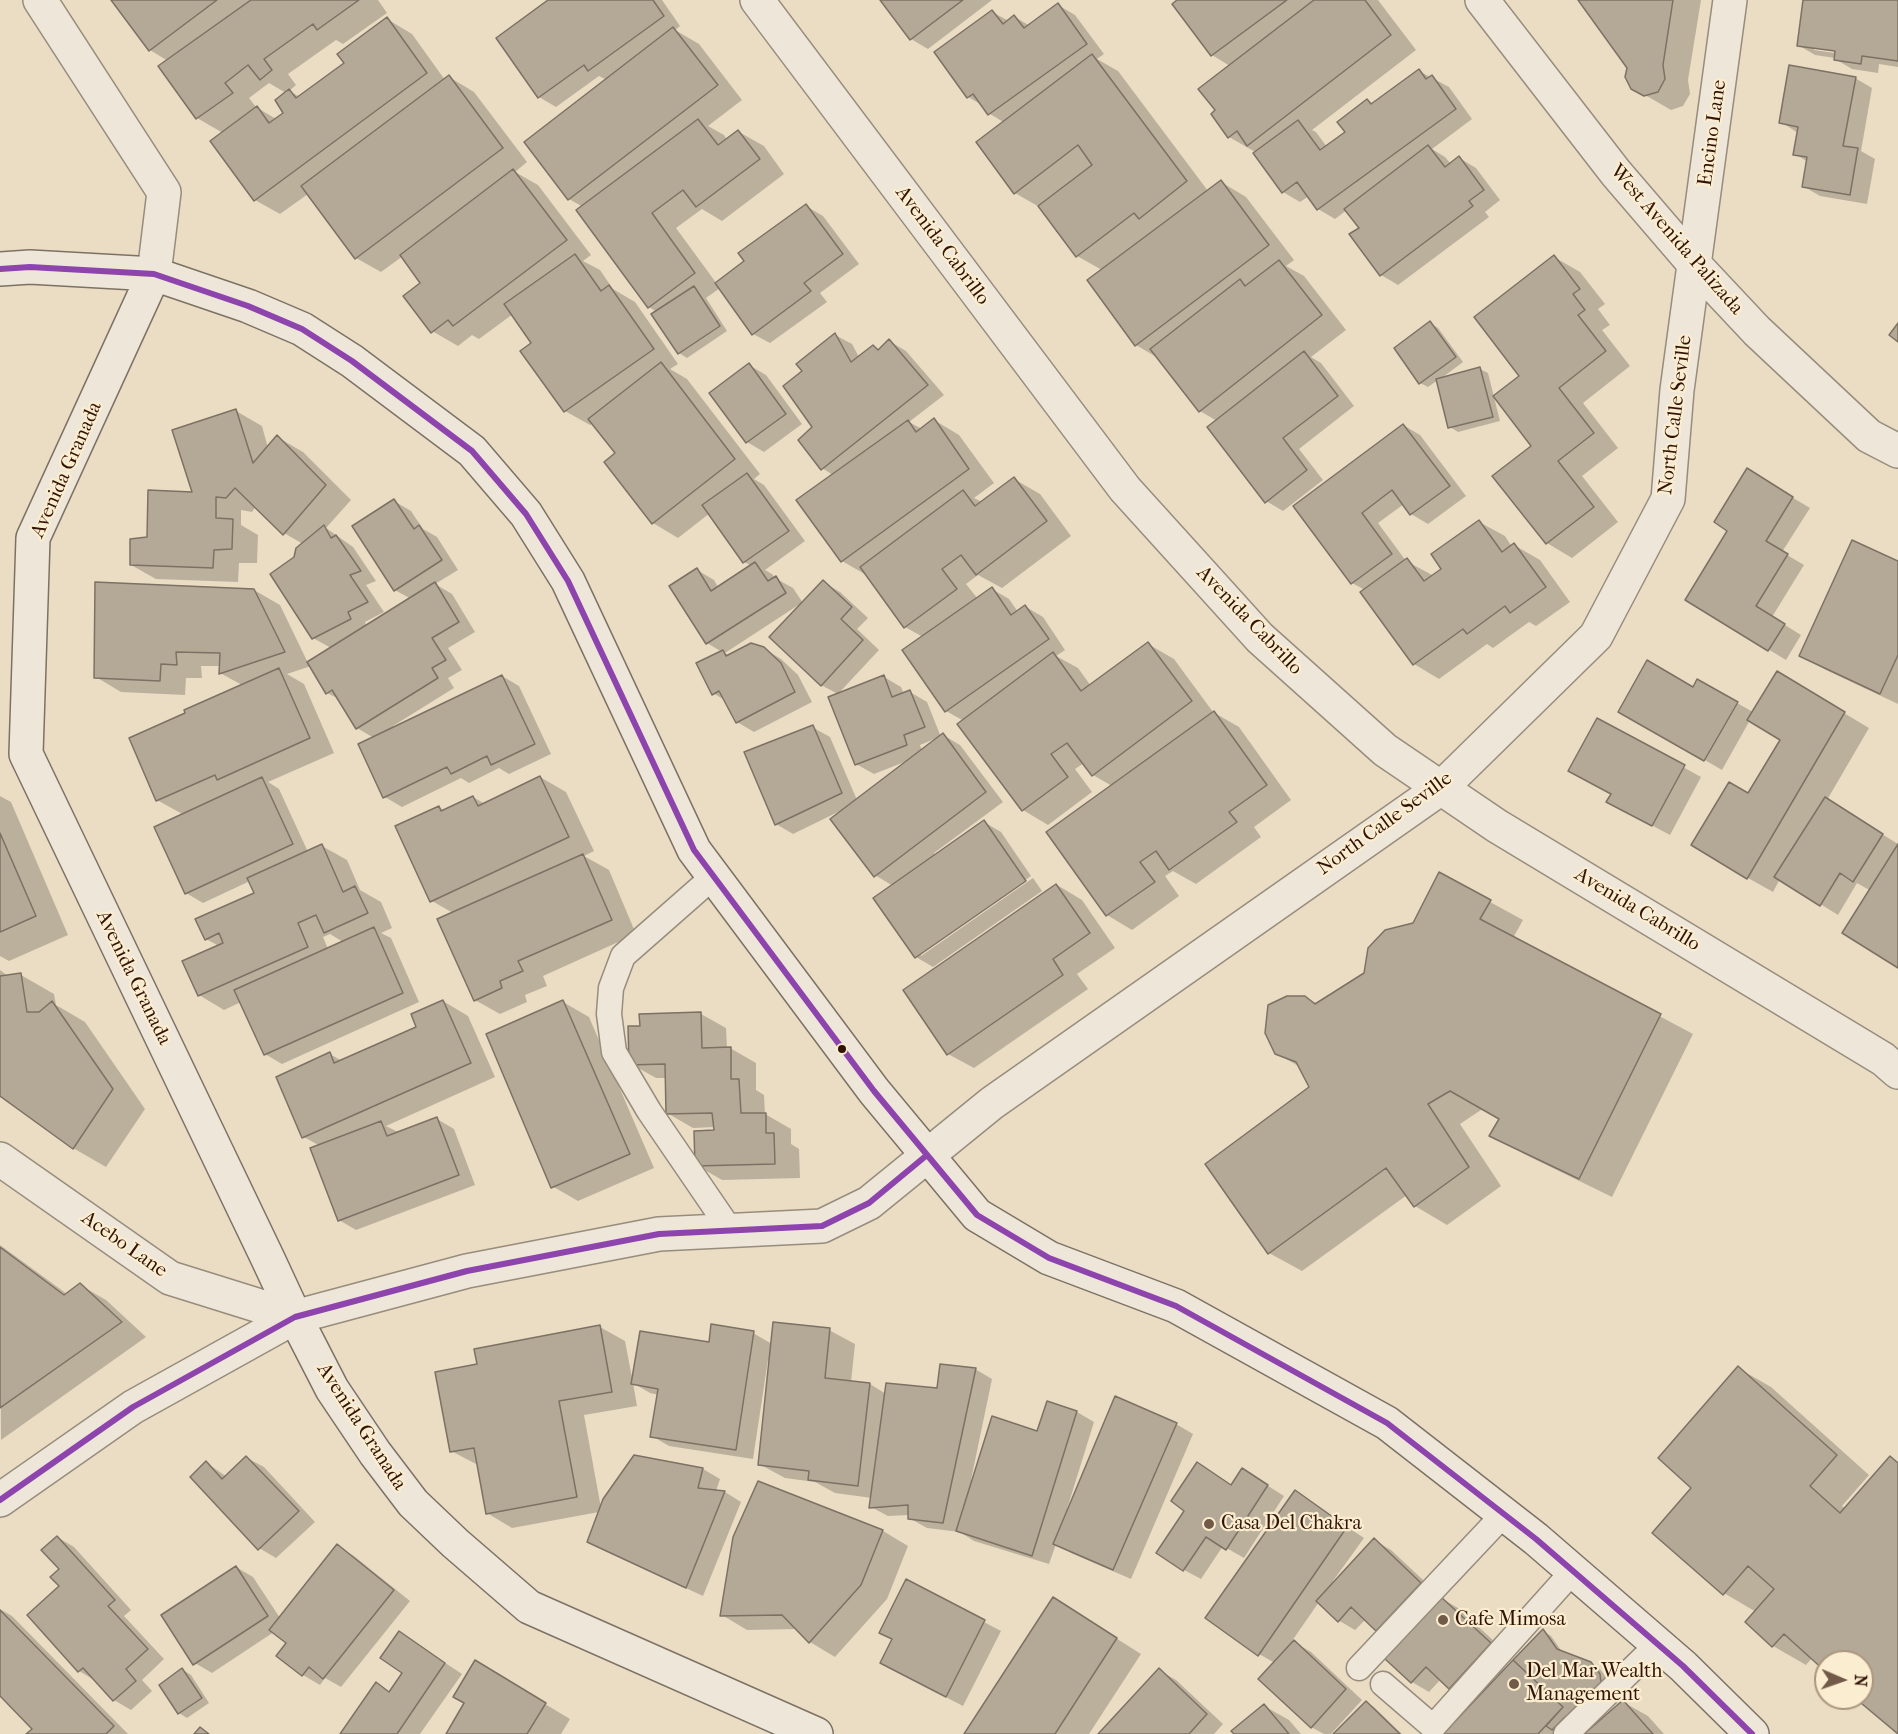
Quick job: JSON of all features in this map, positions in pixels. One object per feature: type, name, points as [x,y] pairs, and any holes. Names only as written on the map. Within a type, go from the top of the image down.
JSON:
[{"type":"street","name":"Avenida Granada","points":[[40,0],[164,192],[154,274],[33,538],[26,754],[295,1317],[332,1389],[375,1453],[413,1503],[455,1543],[529,1606],[816,1734]]},
{"type":"street","name":"Avenida Cabrillo","points":[[757,0],[1125,489],[1260,638],[1385,750],[1497,826],[1883,1059],[1898,1072]]},
{"type":"street","name":"West Avenida Palizada","points":[[1482,0],[1616,173],[1695,265],[1757,331],[1869,436],[1898,451]]},
{"type":"street","name":"Encino Lane","points":[[1695,265],[1730,0]]},
{"type":"street","name":"North Calle Seville","points":[[0,1500],[134,1407],[295,1317],[490,1267],[659,1234],[822,1226],[869,1203],[992,1103],[1441,788],[1596,636],[1668,499],[1677,390],[1695,265]]},
{"type":"street","points":[[0,269],[30,267],[154,274],[248,306],[302,329],[352,360],[472,451],[526,514],[568,581],[694,850],[874,1091],[977,1215],[1049,1258],[1176,1306],[1387,1423],[1573,1571],[1683,1666],[1752,1734]]},
{"type":"street","name":"Acebo Lane","points":[[0,1159],[170,1278],[295,1317]]},
{"type":"lane","points":[[714,876],[623,956],[611,988],[609,1014],[614,1052],[649,1112],[731,1231]]},
{"type":"lane","points":[[1359,1668],[1504,1514]]},
{"type":"lane","points":[[1383,1684],[1433,1727],[1573,1571]]},
{"type":"lane","points":[[1566,1734],[1657,1644]]},
{"type":"building","points":[[111,0],[217,0],[149,51]]},
{"type":"building","points":[[251,0],[359,0],[317,30],[313,24],[264,59],[272,70],[260,80],[248,65],[225,83],[233,93],[196,119],[158,66]]},
{"type":"building","points":[[548,0],[653,0],[664,16],[588,71],[584,65],[538,98],[496,38]]},
{"type":"building","points":[[880,0],[963,0],[910,40]]},
{"type":"building","points":[[1177,0],[1287,0],[1211,56],[1172,4]]},
{"type":"building","points":[[1314,0],[1365,0],[1391,35],[1247,146],[1237,131],[1228,138],[1211,114],[1215,110],[1198,89]]},
{"type":"building","points":[[1578,0],[1673,0],[1663,65],[1665,79],[1658,92],[1644,96],[1631,89],[1625,77],[1627,68]]},
{"type":"building","points":[[1803,0],[1898,0],[1898,61],[1862,56],[1861,64],[1834,60],[1835,51],[1797,46]]},
{"type":"building","points":[[1058,3],[1087,44],[988,115],[973,94],[967,98],[934,52],[992,10],[1003,24],[1014,15],[1024,28]]},
{"type":"building","points":[[387,17],[427,73],[254,201],[210,141],[257,106],[269,123],[283,113],[275,100],[289,89],[296,98],[344,63],[337,54]]},
{"type":"building","points":[[673,27],[718,85],[568,200],[524,142]]},
{"type":"building","points":[[1092,54],[1187,181],[1139,219],[1134,213],[1076,257],[1038,206],[1092,165],[1078,145],[1014,194],[976,142]]},
{"type":"building","points":[[1789,65],[1856,77],[1843,146],[1858,148],[1850,195],[1802,187],[1807,157],[1793,155],[1798,127],[1779,123]]},
{"type":"building","points":[[1419,69],[1426,79],[1432,75],[1456,109],[1317,210],[1297,182],[1282,193],[1253,153],[1298,120],[1320,150],[1345,132],[1337,122],[1367,99],[1371,104]]},
{"type":"building","points":[[449,75],[503,148],[355,259],[301,186]]},
{"type":"building","points":[[698,119],[718,145],[738,130],[760,159],[696,207],[683,190],[652,213],[695,273],[648,308],[576,210]]},
{"type":"building","points":[[1428,145],[1445,167],[1459,156],[1484,190],[1469,201],[1473,206],[1380,276],[1349,234],[1359,228],[1344,209]]},
{"type":"building","points":[[513,169],[567,240],[453,326],[448,320],[431,333],[403,296],[420,283],[400,255]]},
{"type":"building","points":[[1221,180],[1269,245],[1135,346],[1087,280]]},
{"type":"building","points":[[806,204],[843,254],[804,283],[811,291],[752,335],[715,283],[744,261],[738,253]]},
{"type":"building","points":[[575,254],[601,291],[609,285],[654,349],[564,412],[520,351],[531,343],[504,304]]},
{"type":"building","points":[[1554,255],[1580,289],[1573,294],[1585,310],[1578,315],[1606,351],[1559,388],[1594,433],[1558,461],[1594,507],[1546,544],[1492,476],[1531,446],[1493,396],[1519,376],[1474,317]]},
{"type":"building","points":[[1279,260],[1322,315],[1199,412],[1150,349],[1240,279],[1245,286]]},
{"type":"building","points":[[694,286],[720,326],[678,354],[651,314]]},
{"type":"building","points":[[1430,321],[1456,357],[1419,384],[1394,348]]},
{"type":"building","points":[[1898,323],[1898,342],[1889,335]]},
{"type":"building","points":[[835,333],[851,362],[873,345],[878,350],[889,339],[928,385],[821,470],[798,440],[812,427],[783,386],[802,371],[796,364]]},
{"type":"building","points":[[1304,351],[1338,396],[1283,438],[1307,470],[1265,503],[1207,427]]},
{"type":"building","points":[[661,362],[735,459],[652,524],[604,462],[615,453],[588,419]]},
{"type":"building","points":[[749,363],[786,414],[746,443],[709,393]]},
{"type":"building","points":[[1480,367],[1493,417],[1448,428],[1436,379]]},
{"type":"building","points":[[236,409],[253,463],[277,435],[326,485],[283,535],[235,488],[226,498],[216,497],[216,518],[233,519],[232,549],[214,550],[213,568],[130,565],[130,539],[147,537],[148,490],[192,492],[172,430]]},
{"type":"building","points":[[934,418],[969,469],[841,562],[796,500],[908,420],[916,432]]},
{"type":"building","points":[[1403,424],[1450,486],[1410,515],[1392,490],[1362,513],[1392,554],[1351,584],[1293,506]]},
{"type":"building","points":[[1747,468],[1793,497],[1766,541],[1788,554],[1756,606],[1785,624],[1768,651],[1685,600],[1727,531],[1714,522]]},
{"type":"building","points":[[747,473],[789,531],[743,563],[702,505]]},
{"type":"building","points":[[1014,477],[1047,521],[976,575],[961,555],[942,569],[957,589],[904,628],[860,567],[963,490],[975,506]]},
{"type":"building","points":[[394,499],[414,529],[419,525],[442,560],[394,591],[352,526]]},
{"type":"building","points":[[1479,520],[1502,552],[1514,543],[1546,587],[1510,613],[1505,606],[1467,634],[1463,629],[1413,665],[1360,592],[1407,558],[1424,581],[1441,569],[1431,554]]},
{"type":"building","points":[[324,525],[331,538],[336,535],[361,571],[350,575],[368,602],[348,612],[351,619],[312,639],[270,574],[294,557],[296,548]]},
{"type":"building","points":[[1852,540],[1898,561],[1898,655],[1880,694],[1799,656]]},
{"type":"building","points":[[755,562],[768,581],[776,576],[786,593],[706,644],[669,586],[697,568],[711,591]]},
{"type":"building","points":[[823,580],[852,607],[841,619],[863,640],[821,686],[769,637]]},
{"type":"building","points":[[95,582],[254,589],[285,652],[219,674],[220,653],[176,652],[177,665],[161,664],[160,681],[94,678]]},
{"type":"building","points":[[435,582],[459,622],[432,638],[446,660],[432,668],[438,678],[356,729],[332,690],[326,694],[307,662]]},
{"type":"building","points":[[992,587],[1011,615],[1025,605],[1049,639],[945,712],[902,650]]},
{"type":"building","points":[[1148,642],[1192,701],[1092,776],[1067,743],[1051,754],[1068,777],[1022,811],[957,724],[1053,652],[1081,691]]},
{"type":"building","points":[[751,643],[764,647],[781,663],[795,692],[736,723],[719,691],[712,695],[696,663],[723,650],[726,656]]},
{"type":"building","points":[[1647,660],[1693,687],[1697,679],[1738,702],[1704,761],[1618,712]]},
{"type":"building","points":[[279,668],[310,738],[217,780],[215,775],[156,801],[129,738],[185,713],[184,710]]},
{"type":"building","points":[[1777,671],[1845,712],[1747,879],[1691,845],[1729,782],[1748,793],[1780,740],[1747,720]]},
{"type":"building","points":[[502,675],[535,744],[491,765],[487,756],[451,774],[447,767],[383,798],[358,744]]},
{"type":"building","points":[[884,675],[892,697],[910,690],[925,727],[904,735],[907,745],[855,765],[828,697]]},
{"type":"building","points":[[1214,711],[1267,785],[1229,812],[1237,822],[1169,870],[1156,851],[1140,862],[1155,882],[1106,916],[1046,832]]},
{"type":"building","points":[[1597,718],[1685,765],[1652,826],[1606,802],[1611,794],[1568,771]]},
{"type":"building","points":[[813,725],[842,793],[775,825],[744,752]]},
{"type":"building","points":[[943,733],[986,792],[874,877],[830,819]]},
{"type":"building","points":[[540,776],[569,837],[430,902],[395,826],[439,806],[441,811],[473,796],[478,806]]},
{"type":"building","points":[[262,777],[293,844],[185,894],[154,827]]},
{"type":"building","points":[[1825,797],[1883,834],[1853,882],[1840,873],[1820,906],[1774,877]]},
{"type":"building","points":[[984,820],[1026,881],[915,958],[873,898]]},
{"type":"building","points":[[0,833],[36,916],[0,932]]},
{"type":"building","points":[[322,844],[343,892],[355,886],[368,913],[324,933],[316,915],[298,923],[308,947],[198,996],[182,961],[223,943],[219,933],[205,940],[195,919],[254,893],[247,878]]},
{"type":"building","points":[[1898,844],[1898,968],[1842,933]]},
{"type":"building","points":[[583,854],[612,920],[518,961],[523,971],[500,981],[502,988],[474,1001],[437,919]]},
{"type":"building","points":[[1439,872],[1491,900],[1480,919],[1661,1014],[1579,1179],[1489,1136],[1499,1119],[1450,1091],[1428,1104],[1469,1167],[1414,1207],[1386,1168],[1268,1254],[1205,1164],[1309,1087],[1296,1062],[1275,1054],[1265,1033],[1268,1005],[1287,996],[1305,996],[1315,1004],[1364,973],[1368,948],[1385,930],[1413,923]]},
{"type":"building","points":[[1056,884],[1090,933],[1053,959],[1063,975],[947,1055],[903,990]]},
{"type":"building","points":[[374,927],[403,993],[264,1055],[234,990]]},
{"type":"building","points":[[21,973],[27,1012],[39,1012],[52,1001],[113,1089],[73,1149],[0,1096],[0,976]]},
{"type":"building","points":[[443,1000],[471,1063],[302,1138],[276,1077],[330,1052],[334,1063],[416,1027],[411,1014]]},
{"type":"building","points":[[563,1000],[630,1154],[551,1188],[486,1034]]},
{"type":"building","points":[[701,1012],[702,1048],[731,1047],[731,1079],[739,1079],[741,1113],[766,1113],[766,1133],[774,1133],[775,1164],[695,1166],[694,1131],[714,1130],[712,1113],[666,1114],[665,1064],[629,1065],[628,1026],[640,1026],[639,1014]]},
{"type":"building","points":[[437,1117],[459,1175],[338,1221],[310,1148],[381,1121],[387,1136]]},
{"type":"building","points":[[0,1247],[64,1295],[80,1283],[122,1322],[0,1408]]},
{"type":"building","points":[[773,1322],[830,1328],[825,1378],[870,1383],[858,1486],[808,1480],[809,1471],[758,1465]]},
{"type":"building","points":[[711,1324],[754,1331],[736,1450],[650,1437],[658,1389],[631,1384],[640,1331],[709,1342]]},
{"type":"building","points":[[600,1325],[612,1392],[559,1401],[577,1497],[486,1514],[474,1448],[450,1452],[435,1372],[477,1364],[474,1349]]},
{"type":"building","points":[[940,1364],[976,1368],[943,1523],[908,1519],[908,1505],[869,1508],[886,1383],[937,1388]]},
{"type":"building","points":[[1738,1366],[1837,1455],[1810,1486],[1840,1513],[1890,1456],[1898,1463],[1898,1734],[1869,1710],[1874,1710],[1874,1650],[1814,1650],[1814,1661],[1784,1634],[1772,1647],[1745,1622],[1774,1589],[1748,1566],[1723,1595],[1652,1533],[1691,1488],[1658,1458]]},
{"type":"building","points":[[1115,1396],[1177,1423],[1113,1570],[1053,1544]]},
{"type":"building","points":[[1047,1401],[1077,1411],[1032,1556],[956,1531],[992,1416],[1037,1431]]},
{"type":"building","points":[[634,1455],[703,1468],[698,1488],[725,1491],[686,1588],[587,1542],[603,1499]]},
{"type":"building","points":[[246,1456],[299,1511],[258,1550],[190,1477],[206,1461],[222,1479]]},
{"type":"building","name":"Casa Del Chakra","points":[[1197,1462],[1231,1485],[1242,1468],[1268,1485],[1226,1550],[1206,1537],[1183,1571],[1156,1553],[1184,1511],[1171,1501]]},
{"type":"building","points":[[758,1481],[883,1530],[861,1585],[809,1643],[782,1615],[720,1616],[733,1537]]},
{"type":"building","points":[[1295,1490],[1347,1527],[1258,1656],[1205,1618]]},
{"type":"building","points":[[57,1536],[115,1600],[108,1606],[148,1649],[126,1669],[136,1681],[113,1701],[83,1668],[78,1672],[27,1615],[59,1586],[50,1577],[59,1569],[41,1550]]},
{"type":"building","points":[[1374,1538],[1421,1583],[1376,1631],[1351,1607],[1338,1622],[1316,1601]]},
{"type":"building","points":[[337,1544],[394,1590],[323,1679],[309,1667],[302,1676],[276,1656],[286,1643],[269,1630]]},
{"type":"building","points":[[236,1566],[268,1616],[193,1665],[161,1615]]},
{"type":"building","points":[[906,1579],[985,1620],[946,1697],[880,1663],[892,1639],[879,1633]]},
{"type":"building","points":[[1053,1597],[1117,1638],[1055,1734],[964,1734]]},
{"type":"building","name":"Cafe Mimosa","points":[[1441,1597],[1491,1643],[1449,1689],[1426,1667],[1411,1683],[1384,1658]]},
{"type":"building","points":[[0,1610],[114,1726],[106,1734],[26,1734],[32,1729],[0,1696]]},
{"type":"building","points":[[1543,1629],[1557,1649],[1591,1662],[1600,1674],[1602,1691],[1580,1711],[1565,1717],[1552,1730],[1546,1726],[1563,1707],[1513,1660]]},
{"type":"building","points":[[399,1631],[445,1663],[397,1734],[340,1734],[376,1682],[389,1692],[402,1673],[380,1658]]},
{"type":"building","points":[[1294,1640],[1346,1689],[1311,1728],[1258,1679]]},
{"type":"building","points":[[475,1660],[546,1703],[527,1734],[446,1734],[464,1703],[453,1697]]},
{"type":"building","name":"Del Mar Wealth Management","points":[[1513,1660],[1563,1707],[1538,1734],[1443,1734]]},
{"type":"building","points":[[182,1668],[202,1698],[178,1714],[159,1685]]},
{"type":"building","points":[[1159,1668],[1207,1714],[1189,1734],[1098,1734]]},
{"type":"building","points":[[1623,1700],[1653,1734],[1584,1734]]},
{"type":"building","points":[[1366,1701],[1400,1734],[1333,1734]]},
{"type":"building","points":[[1264,1704],[1289,1734],[1234,1734],[1231,1731]]},
{"type":"building","points":[[200,1727],[209,1734],[194,1734]]},
{"type":"transit line","points":[[0,269],[30,267],[154,274],[248,306],[302,329],[352,361],[472,451],[526,514],[568,581],[694,850],[874,1091],[977,1215],[1049,1258],[1176,1306],[1387,1423],[1536,1539],[1683,1666],[1752,1734]]},
{"type":"transit line","points":[[0,1500],[133,1407],[295,1317],[467,1271],[659,1234],[822,1226],[869,1203],[927,1155]]},
{"type":"place","name":"Casa Del Chakra","points":[[1209,1524]]},
{"type":"place","name":"Cafe Mimosa","points":[[1443,1620]]},
{"type":"place","name":"Del Mar Wealth Management","points":[[1514,1684]]}]
